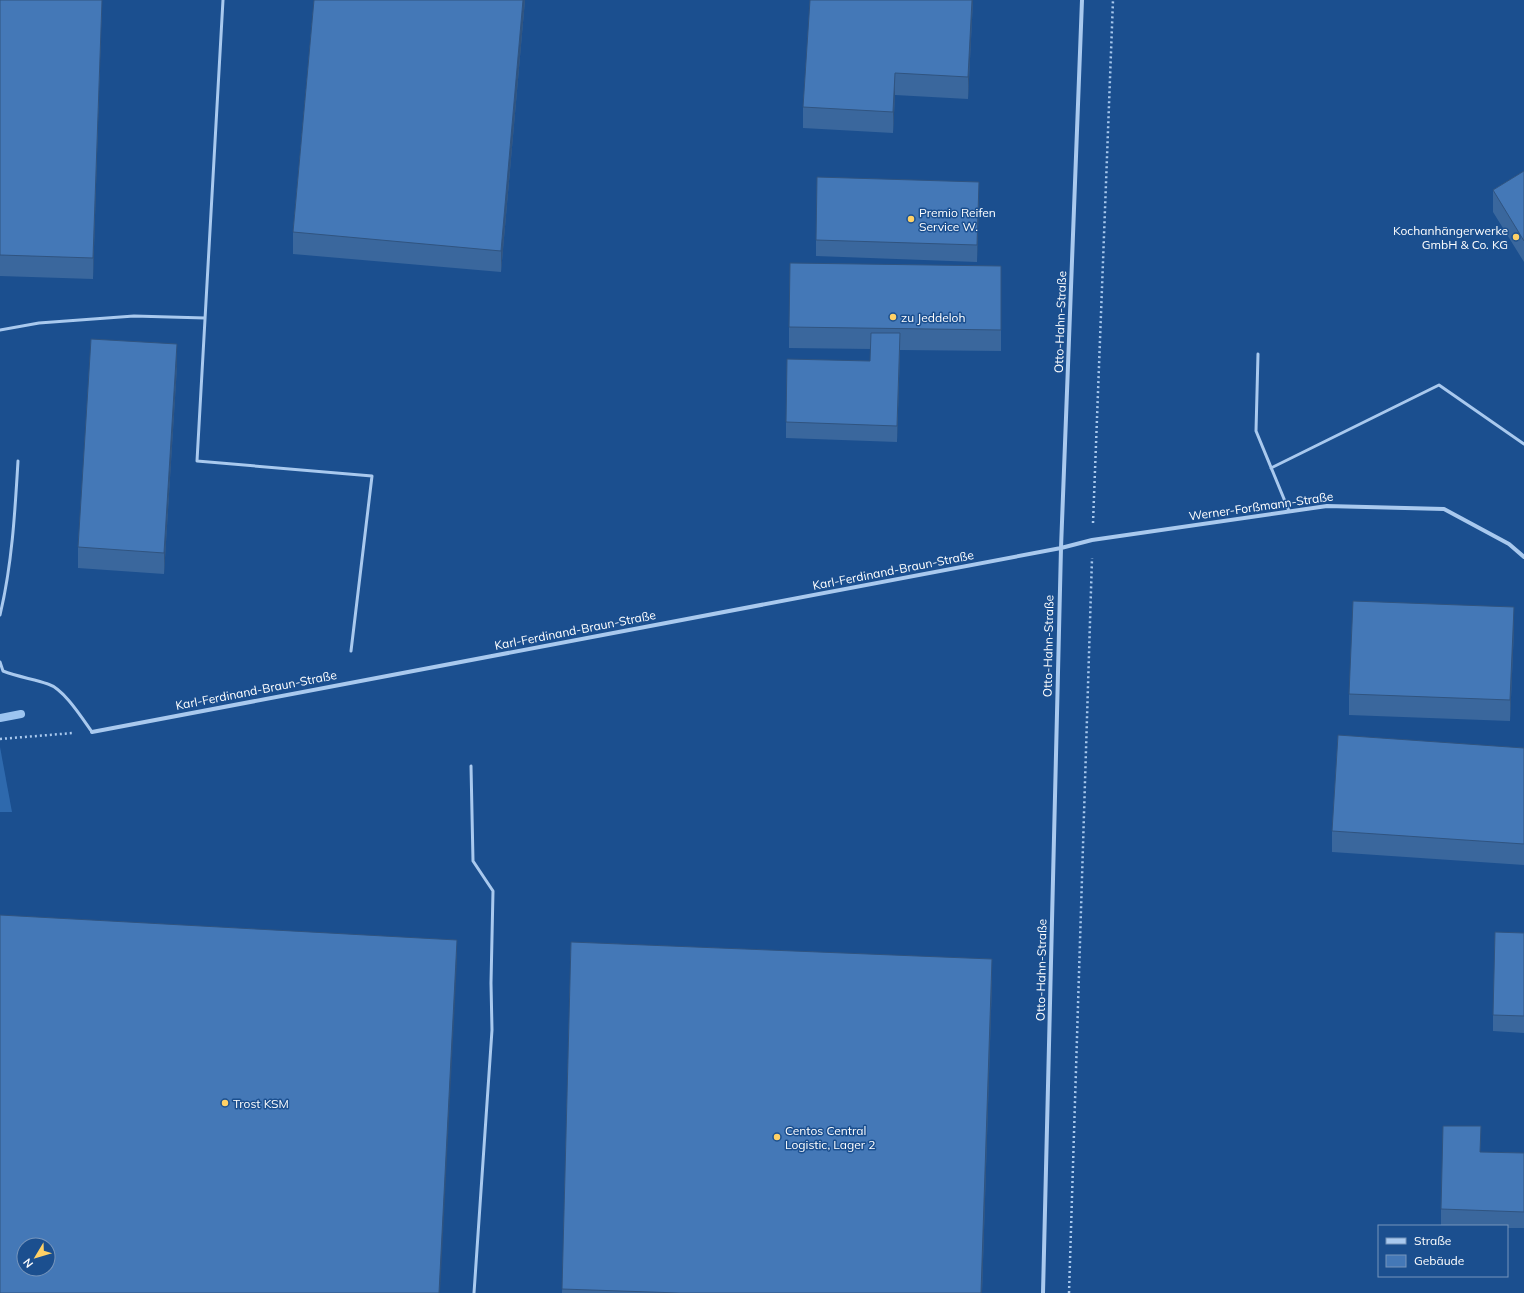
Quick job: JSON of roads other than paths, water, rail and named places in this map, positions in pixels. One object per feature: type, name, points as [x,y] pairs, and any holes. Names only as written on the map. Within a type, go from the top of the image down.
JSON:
[{"type":"street","name":"Otto-Hahn-Straße","points":[[1043,1293],[1061,548],[1082,0]]},
{"type":"street","name":"Werner-Forßmann-Straße","points":[[1061,548],[1092,540],[1327,506],[1444,509],[1509,544],[1524,557]]},
{"type":"street","name":"Karl-Ferdinand-Braun-Straße","points":[[92,732],[1061,548]]},
{"type":"lane","points":[[223,0],[197,461],[372,476],[351,652]]},
{"type":"lane","points":[[0,330],[39,323],[134,316],[205,318]]},
{"type":"lane","points":[[1258,354],[1256,431],[1289,511]]},
{"type":"lane","points":[[1271,468],[1439,385],[1524,444]]},
{"type":"lane","points":[[0,616],[5,593],[14,525],[18,461]]},
{"type":"lane","points":[[0,662],[3,671],[22,678],[50,684],[62,693],[92,732]]},
{"type":"lane","points":[[471,766],[473,861],[493,890],[491,983],[492,1030],[474,1293]]},
{"type":"waterway","points":[[0,718],[21,714]]},
{"type":"place","name":"Premio Reifen Service W.","points":[[911,219]]},
{"type":"place","name":"Kochanhängerwerke GmbH & Co. KG","points":[[1516,237]]},
{"type":"place","name":"zu Jeddeloh","points":[[893,317]]},
{"type":"place","name":"Trost KSM","points":[[225,1103]]},
{"type":"place","name":"Centos Central Logistic, Lager 2","points":[[777,1137]]}]
